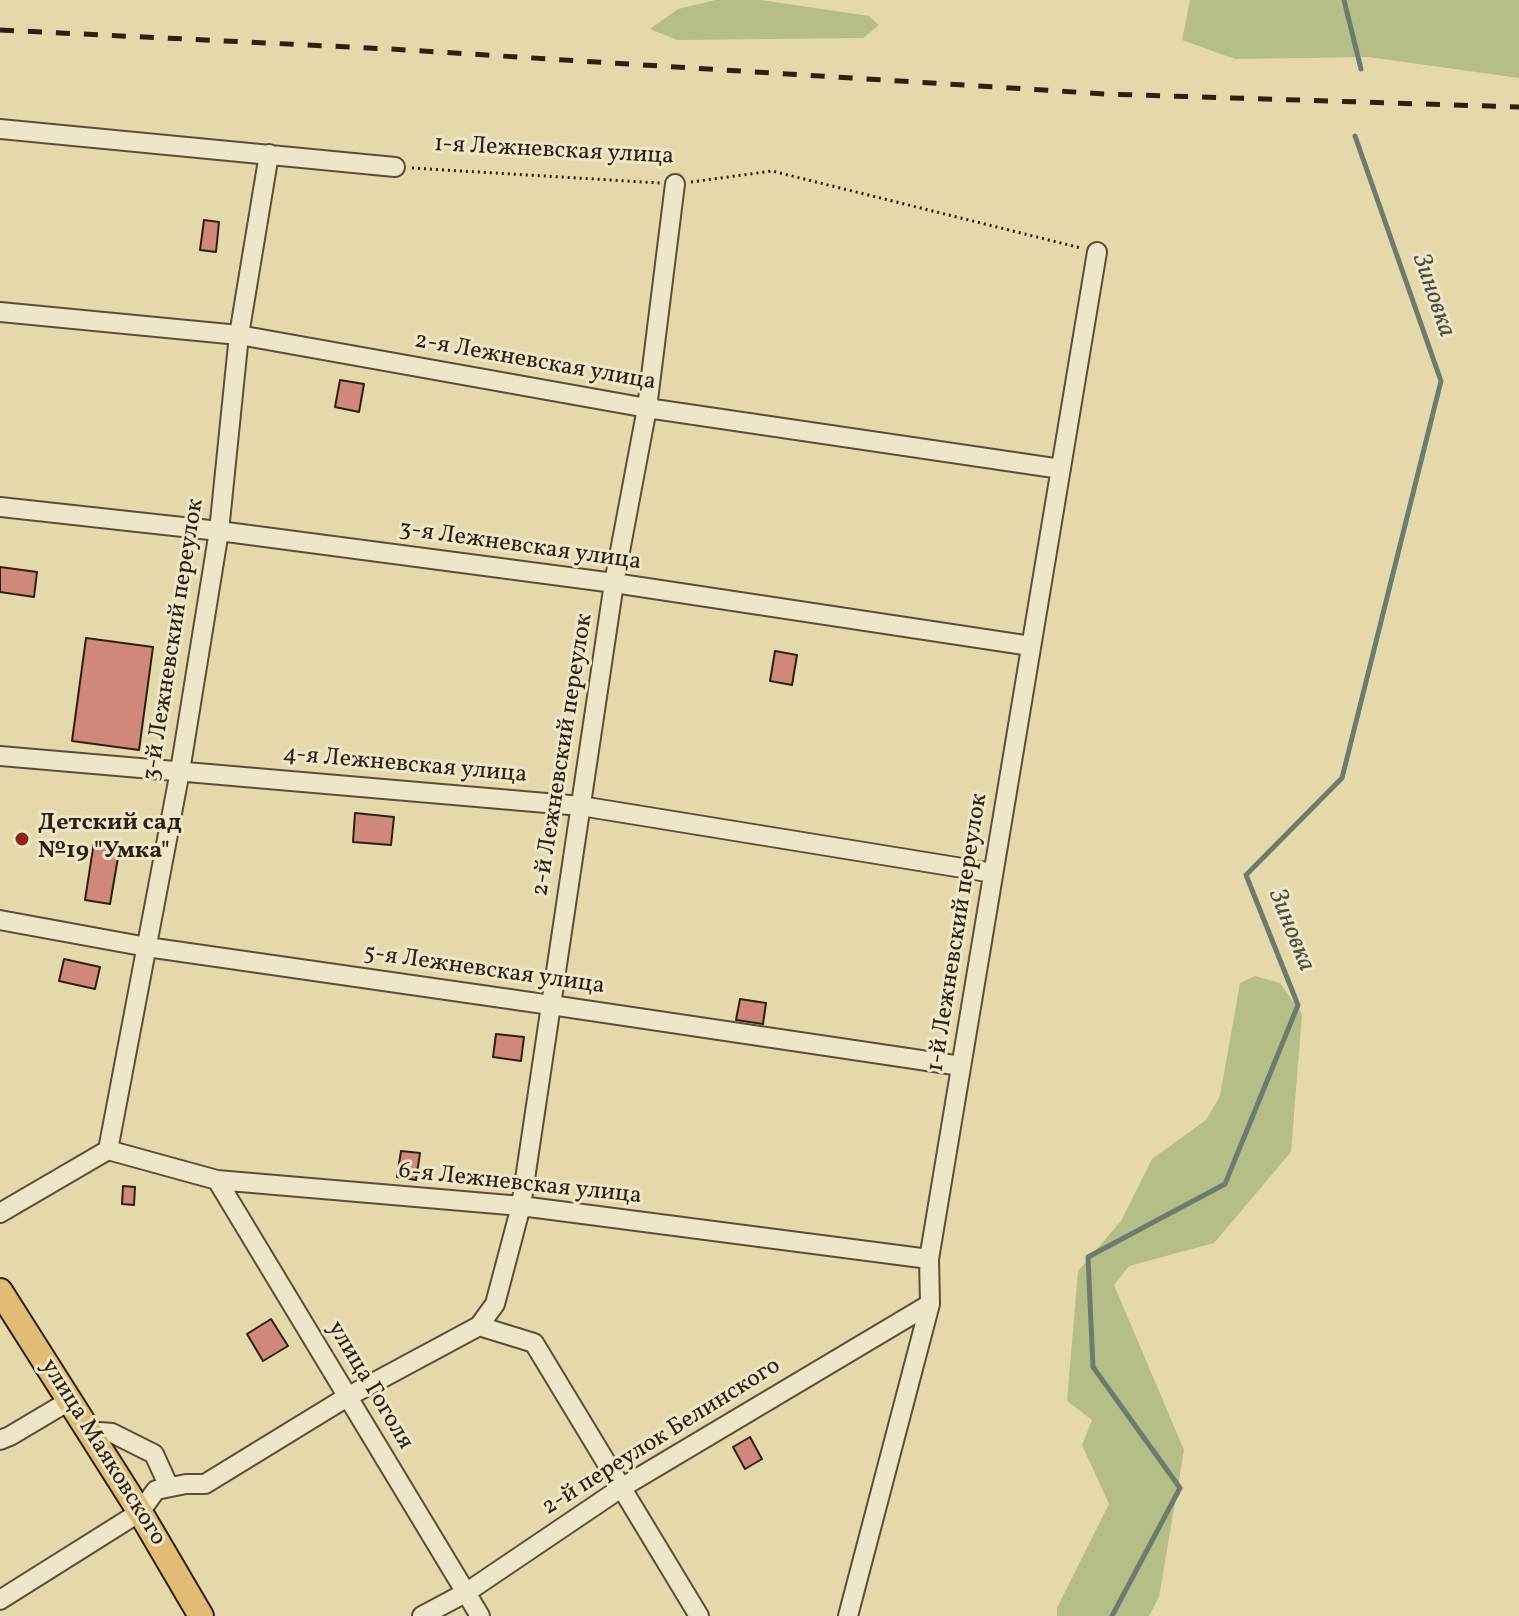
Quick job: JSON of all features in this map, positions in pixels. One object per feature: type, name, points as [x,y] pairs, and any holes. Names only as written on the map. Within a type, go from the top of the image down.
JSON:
[{"type":"main road","name":"улица Маяковского","points":[[0,1291],[140,1512],[201,1616]]},
{"type":"street","points":[[0,129],[395,167]]},
{"type":"street","name":"3-й Лежневский переулок","points":[[108,1150],[180,771],[219,531],[239,335],[269,154]]},
{"type":"street","name":"2-й Лежневский переулок","points":[[479,1326],[495,1304],[521,1206],[614,583],[647,408],[675,184]]},
{"type":"street","name":"1-й Лежневский переулок","points":[[848,1616],[930,1304],[929,1259],[1097,252]]},
{"type":"street","name":"2-я Лежневская улица","points":[[0,312],[239,335],[647,408],[1061,469]]},
{"type":"street","name":"3-я Лежневская улица","points":[[0,507],[219,531],[614,583],[1031,646]]},
{"type":"street","name":"4-я Лежневская улица","points":[[0,756],[581,806],[993,873]]},
{"type":"street","name":"5-я Лежневская улица","points":[[0,920],[147,947],[961,1066]]},
{"type":"street","points":[[0,1213],[108,1150]]},
{"type":"street","name":"6-я Лежневская улица","points":[[108,1150],[217,1180],[521,1206],[929,1259]]},
{"type":"street","name":"улица Гоголя","points":[[217,1180],[480,1616]]},
{"type":"street","name":"2-й переулок Белинского","points":[[422,1616],[467,1592],[621,1488],[930,1304]]},
{"type":"street","points":[[0,1600],[140,1512],[156,1490],[205,1484],[347,1397],[479,1326],[534,1343],[699,1616]]},
{"type":"street","points":[[0,1440],[69,1401]]},
{"type":"street","points":[[88,1431],[112,1433],[154,1454],[169,1487]]},
{"type":"path","name":"1-я Лежневская улица","points":[[395,167],[675,184],[772,171],[1097,252]]},
{"type":"green space","points":[[716,0],[761,0],[869,16],[879,25],[863,38],[677,40],[650,29],[678,9]]},
{"type":"green space","points":[[1190,0],[1519,0],[1519,78],[1368,57],[1235,59],[1182,40]]},
{"type":"green space","points":[[1255,976],[1280,983],[1302,1014],[1291,1152],[1214,1243],[1129,1266],[1114,1285],[1184,1450],[1159,1597],[1149,1616],[1057,1616],[1057,1608],[1109,1504],[1082,1445],[1092,1420],[1067,1401],[1078,1271],[1121,1221],[1152,1159],[1206,1120],[1220,1096],[1240,983]]},
{"type":"building","points":[[204,220],[219,222],[216,252],[200,250]]},
{"type":"building","points":[[340,380],[364,384],[359,412],[335,407]]},
{"type":"building","points":[[0,567],[37,572],[34,597],[0,592]]},
{"type":"building","points":[[86,638],[153,647],[139,750],[72,741]]},
{"type":"building","points":[[775,651],[797,655],[792,685],[770,681]]},
{"type":"building","points":[[355,813],[394,817],[391,845],[353,842]]},
{"type":"building","points":[[94,842],[120,846],[110,904],[85,900]]},
{"type":"building","points":[[64,959],[100,967],[95,989],[59,981]]},
{"type":"building","points":[[740,999],[766,1003],[763,1024],[736,1020]]},
{"type":"building","points":[[496,1034],[524,1037],[521,1061],[493,1057]]},
{"type":"building","points":[[401,1151],[420,1153],[416,1180],[397,1177]]},
{"type":"building","points":[[123,1186],[135,1187],[134,1205],[122,1204]]},
{"type":"building","points":[[271,1319],[288,1346],[263,1361],[247,1334]]},
{"type":"building","points":[[750,1437],[762,1459],[745,1469],[733,1447]]},
{"type":"waterway","name":"Зиновка","points":[[1344,0],[1361,69]]},
{"type":"waterway","name":"Зиновка","points":[[1112,1616],[1180,1488],[1093,1367],[1088,1257],[1225,1184],[1298,1005],[1246,875],[1342,778],[1441,381],[1355,136]]},
{"type":"railway","points":[[0,30],[390,49],[1106,94],[1519,107]]},
{"type":"place","name":"Детский сад №19 \"Умка\"","points":[[22,839]]}]
